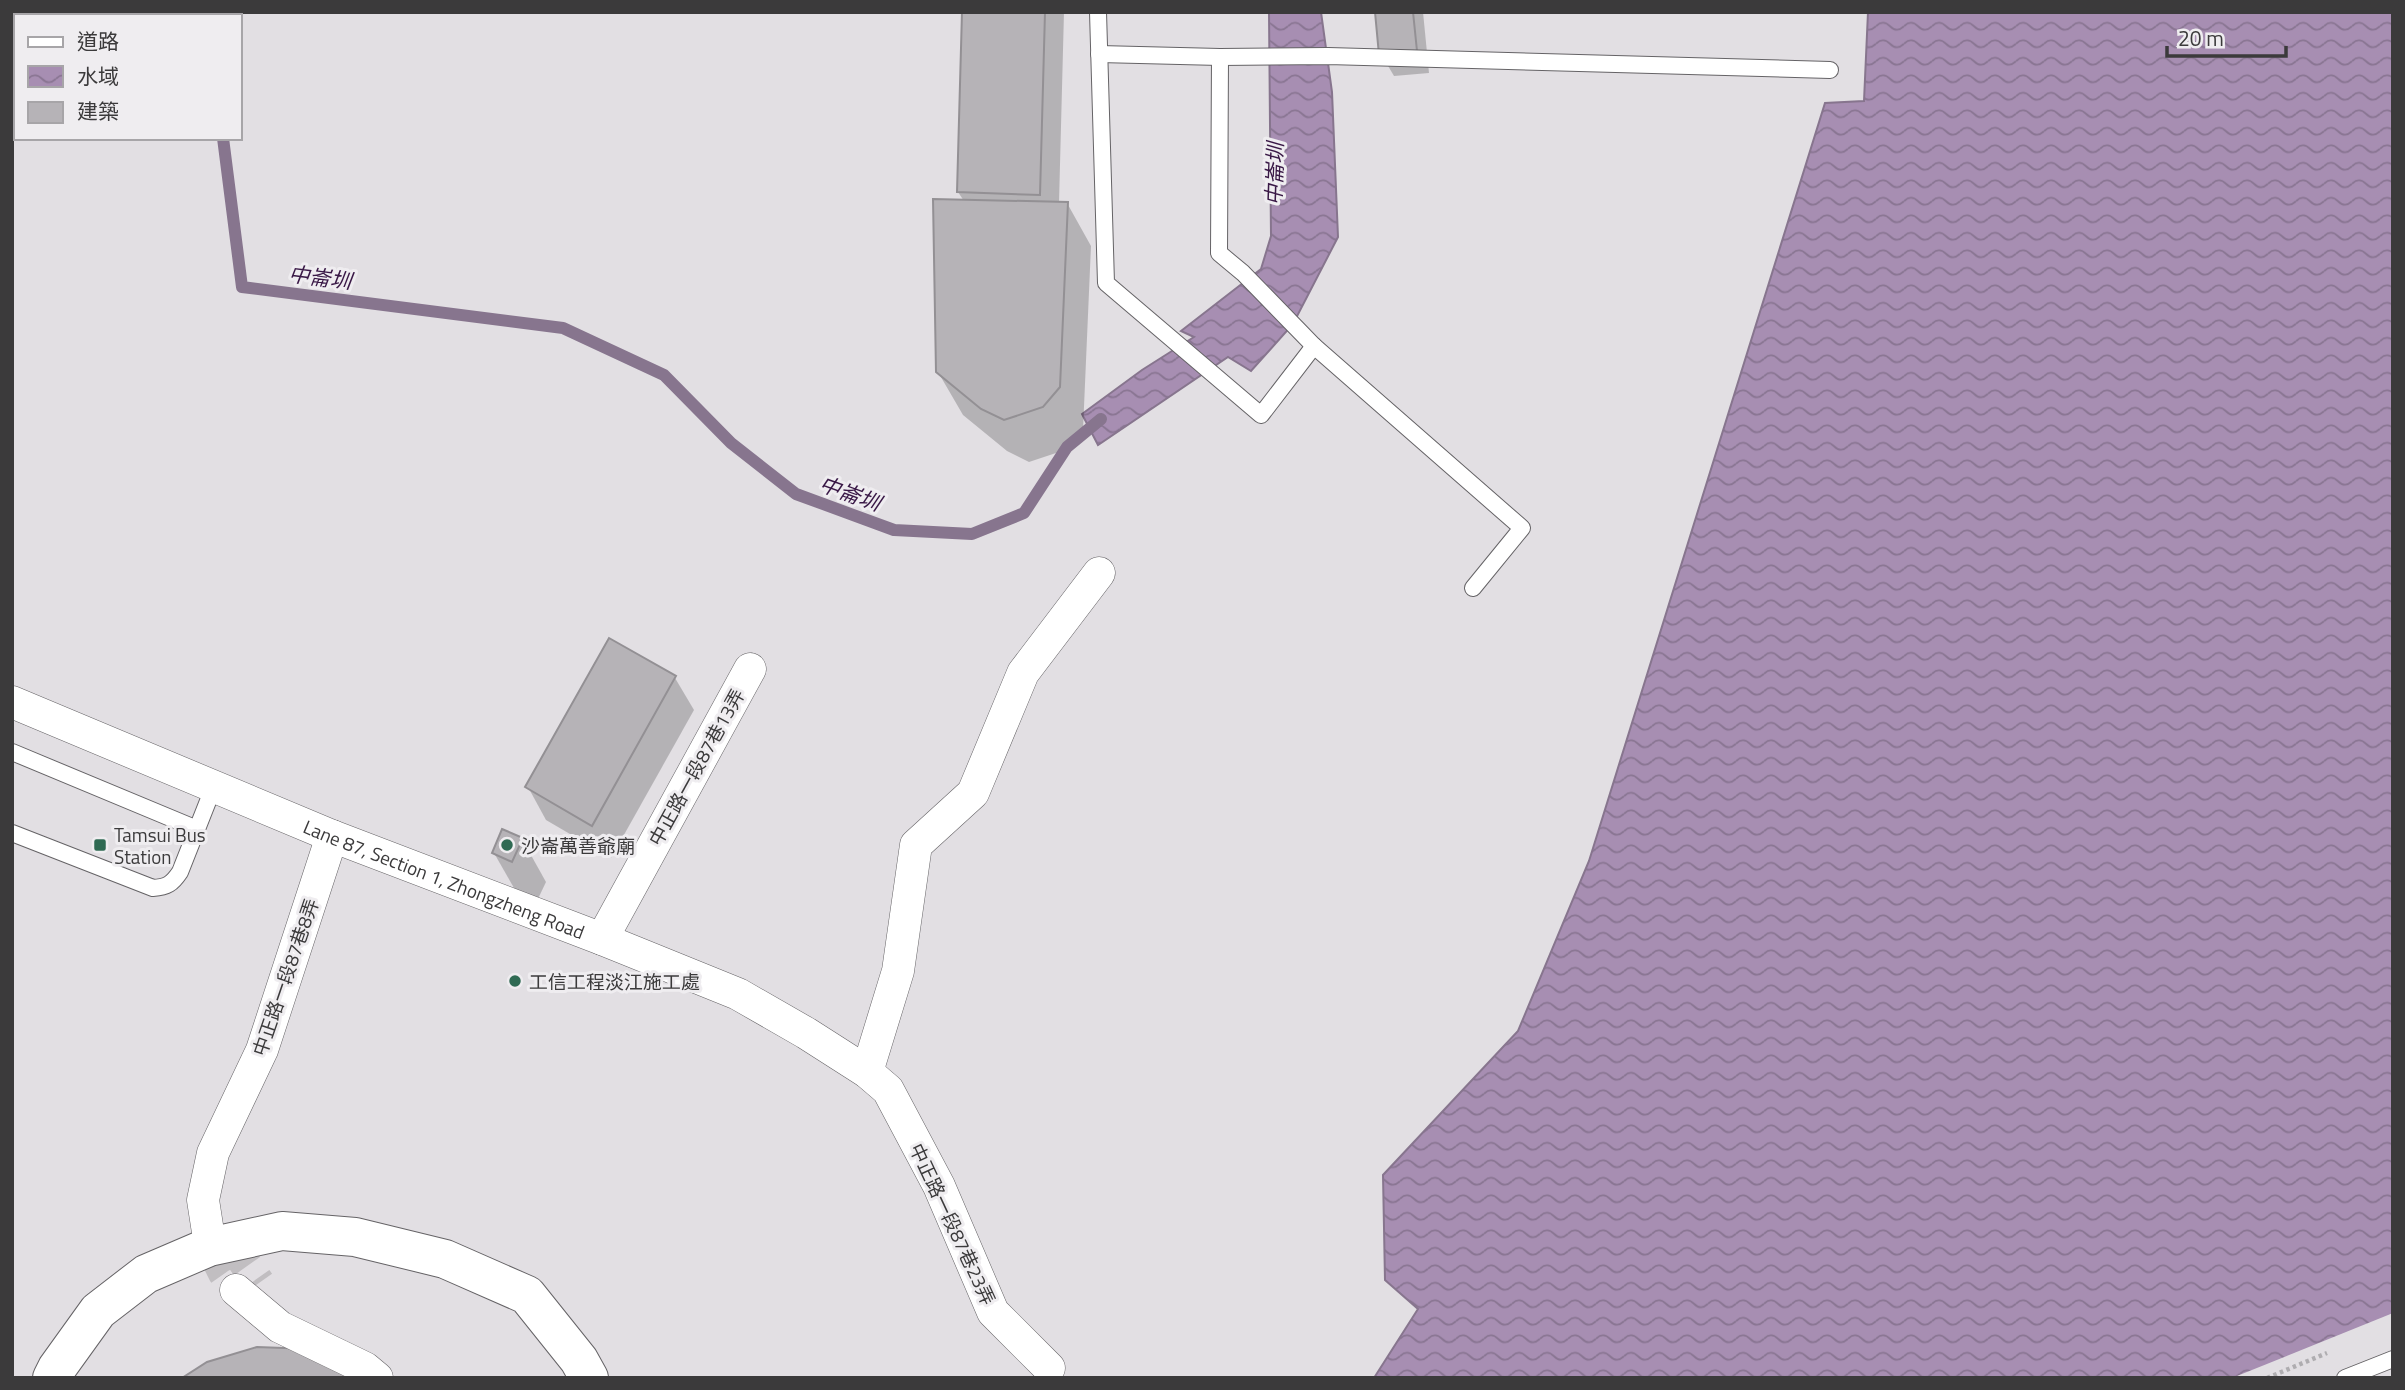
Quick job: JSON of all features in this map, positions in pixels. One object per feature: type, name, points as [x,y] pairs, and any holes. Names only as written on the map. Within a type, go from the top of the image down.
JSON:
[{"type":"highway","points":[[54,1373],[98,1311],[146,1274],[209,1247],[282,1231],[355,1237],[445,1259],[527,1295],[579,1360],[589,1378]]},
{"type":"street","points":[[867,1072],[898,971],[916,845],[973,793],[1023,673],[1099,573]]},
{"type":"street","name":"中正路一段87巷13弄","points":[[602,939],[750,669]]},
{"type":"street","name":"Lane 87, Section 1, Zhongzheng Road","points":[[12,702],[332,836],[738,994],[867,1072]]},
{"type":"street","name":"中正路一段87巷8弄","points":[[221,1242],[220,1201],[213,1153],[262,1050],[332,836]]},
{"type":"street","name":"中正路一段87巷23弄","points":[[867,1072],[888,1090],[939,1186],[993,1312],[1049,1368]]},
{"type":"street","points":[[248,1286],[318,1346],[365,1368],[377,1378]]},
{"type":"lane","points":[[1098,12],[1107,284],[1261,415],[1314,346]]},
{"type":"lane","points":[[1098,54],[1328,56],[1830,70]]},
{"type":"lane","points":[[1220,57],[1219,253],[1243,273],[1314,346],[1522,528],[1472,588]]},
{"type":"lane","points":[[12,752],[197,829]]},
{"type":"lane","points":[[12,833],[153,888],[165,887],[174,881],[214,786]]},
{"type":"lane","points":[[2345,1378],[2393,1359]]},
{"type":"water","points":[[1269,12],[1321,12],[1332,92],[1338,237],[1293,324],[1251,371],[1228,357],[1098,445],[1082,414],[1142,370],[1194,337],[1181,331],[1261,269],[1271,236]]},
{"type":"water","points":[[1868,12],[2393,12],[2393,1378],[1374,1378],[1418,1309],[1385,1280],[1383,1175],[1518,1031],[1589,861],[1825,103],[1864,101]]},
{"type":"pier","points":[[2393,1313],[2393,1378],[2232,1378]]},
{"type":"building","points":[[962,12],[1045,12],[1040,195],[957,192]]},
{"type":"building","points":[[1375,12],[1413,12],[1417,51],[1379,55]]},
{"type":"building","points":[[933,199],[1068,202],[1060,387],[1043,407],[1004,420],[981,409],[936,372]]},
{"type":"building","points":[[609,638],[676,676],[592,826],[525,787]]},
{"type":"building","name":"沙崙萬善爺廟","points":[[502,829],[523,838],[512,862],[492,853]]},
{"type":"building","points":[[257,1347],[310,1349],[373,1378],[182,1378],[207,1362]]},
{"type":"waterway","name":"中崙圳","points":[[223,140],[242,287],[563,328],[664,375],[731,443],[796,494],[894,530],[972,534],[1024,513],[1067,447],[1101,419]]},
{"type":"tunnel","points":[[232,1238],[242,1259],[259,1283]]},
{"type":"tunnel","points":[[210,1245],[236,1290]]},
{"type":"place","name":"Tamsui Bus Station","points":[[100,845]]},
{"type":"place","name":"沙崙萬善爺廟","points":[[507,845]]},
{"type":"place","name":"工信工程淡江施工處","points":[[515,981]]}]
